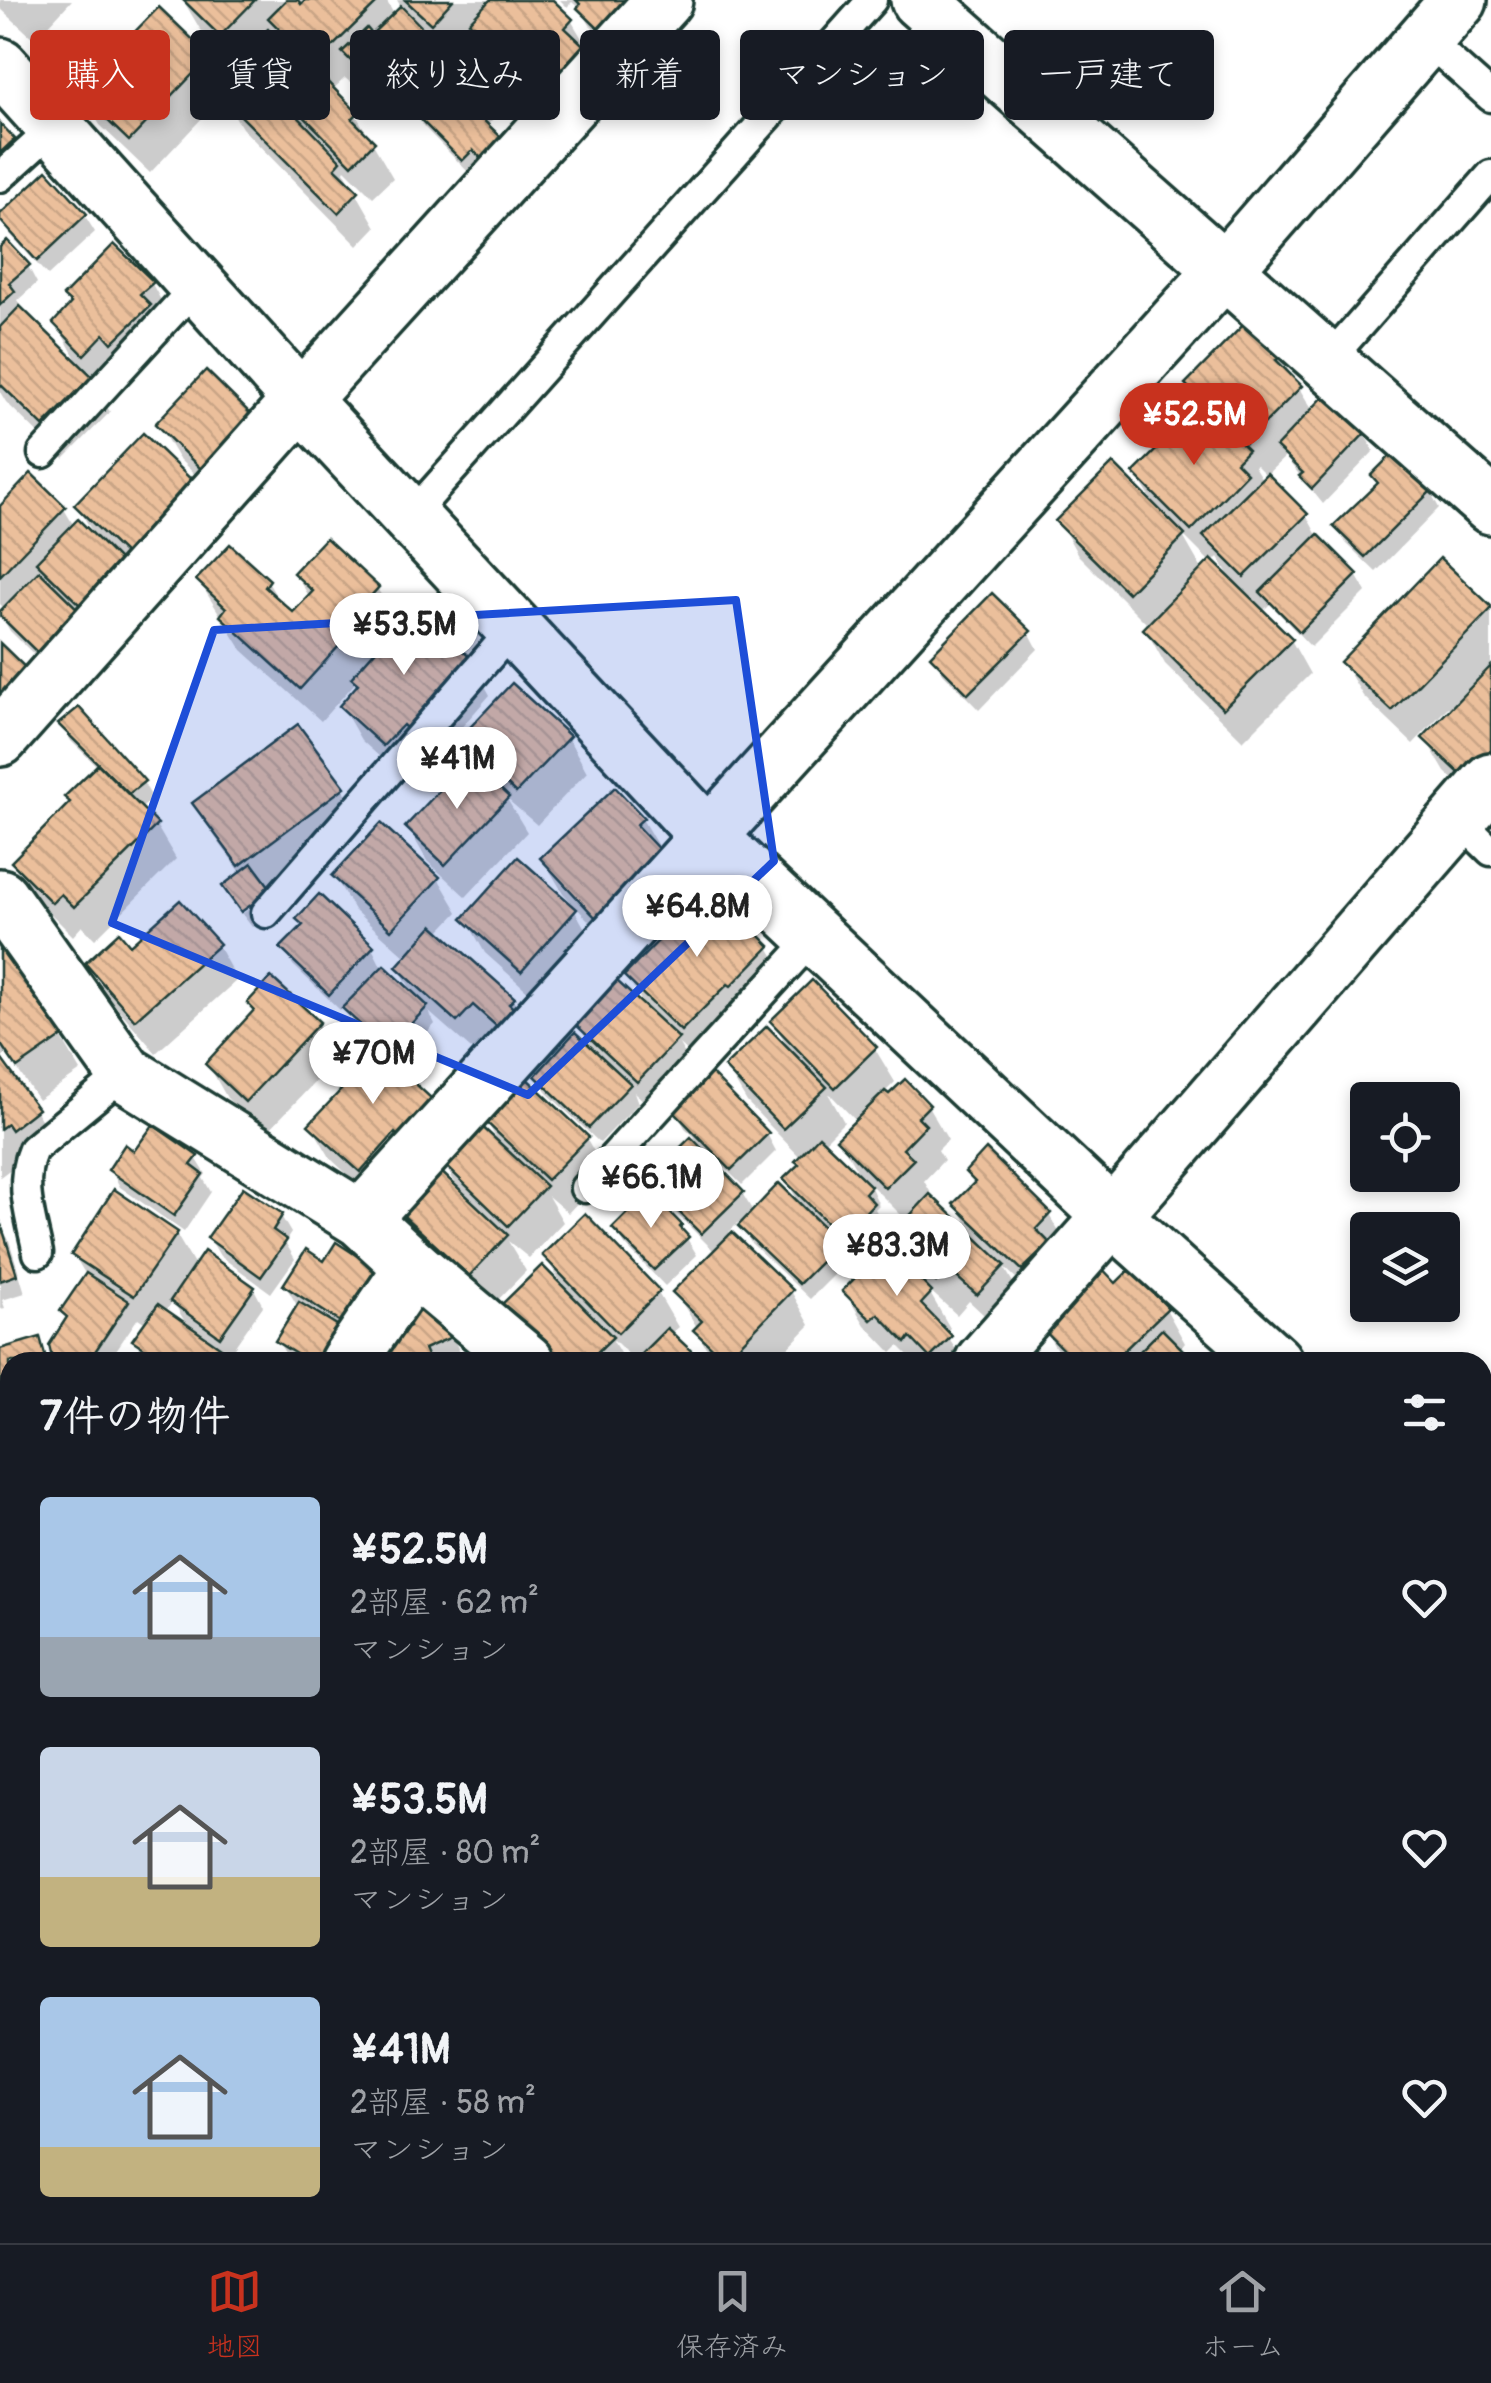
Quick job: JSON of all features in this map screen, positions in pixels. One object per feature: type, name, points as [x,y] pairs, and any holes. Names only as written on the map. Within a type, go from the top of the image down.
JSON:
[{"type":"street","points":[[0,738],[300,400],[664,0]]},
{"type":"street","points":[[920,0],[1491,506]]},
{"type":"street","points":[[361,1218],[1224,270],[1442,19]]},
{"type":"street","points":[[0,66],[300,400],[708,836],[1112,1216],[1263,1352]]},
{"type":"street","points":[[991,1352],[1480,817]]},
{"type":"street","points":[[0,897],[124,1073],[361,1218],[514,1352]]},
{"type":"street","points":[[355,1352],[413,1267]]},
{"type":"lane","points":[[410,517],[872,0]]},
{"type":"lane","points":[[1442,19],[1491,97]]},
{"type":"lane","points":[[0,177],[55,127]]},
{"type":"lane","points":[[1327,362],[1491,175]]},
{"type":"lane","points":[[43,453],[197,285]]},
{"type":"lane","points":[[266,913],[513,630]]},
{"type":"lane","points":[[586,1188],[814,937]]},
{"type":"lane","points":[[38,1253],[25,1188],[25,1167],[33,1149],[124,1073]]},
{"type":"highlighted area","points":[[736,600],[774,861],[528,1095],[112,923],[214,630]]},
{"type":"building","points":[[183,0],[255,0],[226,30],[214,30]]},
{"type":"building","points":[[286,0],[298,0],[301,4],[305,0],[380,0],[330,49],[330,30],[280,30],[268,18]]},
{"type":"building","points":[[405,0],[453,0],[431,24]]},
{"type":"building","points":[[490,0],[553,0],[573,19],[565,28],[580,42],[580,70],[560,91],[560,30],[478,30],[469,22]]},
{"type":"building","points":[[576,0],[640,0],[616,30],[600,30],[577,8],[580,4]]},
{"type":"building","points":[[401,6],[425,30],[376,30]]},
{"type":"building","points":[[159,7],[190,37],[190,77],[170,98],[170,30],[137,30]]},
{"type":"building","points":[[350,44],[350,60],[342,52]]},
{"type":"building","points":[[330,84],[350,105],[350,120],[375,142],[352,165],[307,120],[330,120]]},
{"type":"building","points":[[107,120],[149,120],[129,141]]},
{"type":"building","points":[[245,120],[301,120],[341,161],[335,168],[359,191],[338,213]]},
{"type":"building","points":[[421,120],[483,120],[503,139],[482,159],[473,150],[462,161]]},
{"type":"building","points":[[0,123],[15,139],[0,153]]},
{"type":"building","points":[[47,170],[87,214],[37,261],[0,220],[0,214]]},
{"type":"building","points":[[7,240],[30,265],[9,283],[15,291],[0,305],[0,247]]},
{"type":"building","points":[[114,244],[154,282],[140,294],[151,305],[112,343],[104,334],[84,355],[53,323],[71,303],[63,296]]},
{"type":"building","points":[[20,306],[92,376],[43,426],[0,384],[0,327]]},
{"type":"building","points":[[1247,321],[1282,356],[1276,360],[1302,386],[1245,443],[1185,384]]},
{"type":"building","points":[[206,370],[255,418],[203,471],[155,424]]},
{"type":"building","points":[[1326,394],[1366,432],[1312,489],[1299,476],[1303,473],[1276,447]]},
{"type":"building","points":[[1206,409],[1248,450],[1236,462],[1247,473],[1191,531],[1133,473],[1190,416],[1195,421]]},
{"type":"building","points":[[143,433],[198,486],[129,558],[74,505]]},
{"type":"building","points":[[1394,452],[1432,490],[1365,557],[1333,526],[1378,483],[1371,475]]},
{"type":"building","points":[[1113,463],[1185,535],[1128,593],[1055,521]]},
{"type":"building","points":[[31,473],[66,507],[0,576],[0,506]]},
{"type":"building","points":[[1267,473],[1308,514],[1244,577],[1203,536]]},
{"type":"building","points":[[78,519],[131,572],[90,615],[36,562]]},
{"type":"building","points":[[1318,534],[1358,574],[1300,632],[1260,592]]},
{"type":"building","points":[[326,538],[379,587],[359,609],[366,616],[300,689],[220,616],[226,608],[196,580],[230,544],[270,580],[265,587],[293,612],[313,591],[293,573]]},
{"type":"building","points":[[1440,558],[1491,609],[1392,711],[1340,662]]},
{"type":"building","points":[[1211,559],[1293,639],[1223,709],[1143,629]]},
{"type":"building","points":[[39,571],[87,618],[46,661],[0,616],[0,611]]},
{"type":"building","points":[[992,593],[1031,631],[968,694],[930,656]]},
{"type":"building","points":[[414,607],[473,660],[409,731],[403,725],[383,746],[339,706],[358,684],[351,678]]},
{"type":"building","points":[[0,643],[30,672],[0,702]]},
{"type":"building","points":[[1491,666],[1491,765],[1472,785],[1422,738]]},
{"type":"building","points":[[512,683],[570,736],[516,793],[459,739]]},
{"type":"building","points":[[79,707],[145,781],[129,794],[58,724]]},
{"type":"building","points":[[298,724],[345,787],[239,866],[192,803]]},
{"type":"building","points":[[469,759],[509,797],[445,865],[405,827]]},
{"type":"building","points":[[98,764],[158,824],[74,907],[61,894],[52,903],[11,862],[70,802],[64,797]]},
{"type":"building","points":[[615,787],[644,818],[636,825],[666,857],[598,920],[540,858]]},
{"type":"building","points":[[381,823],[440,877],[391,930],[332,876]]},
{"type":"building","points":[[518,857],[577,909],[521,972],[462,919]]},
{"type":"building","points":[[252,863],[272,890],[241,912],[222,886]]},
{"type":"building","points":[[705,893],[713,901],[719,895],[770,946],[681,1031],[624,976]]},
{"type":"building","points":[[319,894],[374,946],[329,995],[280,948],[303,925],[296,919]]},
{"type":"building","points":[[180,900],[220,944],[135,1020],[85,963],[119,932],[130,945]]},
{"type":"building","points":[[433,925],[515,998],[509,1004],[521,1015],[504,1033],[473,1005],[457,1022],[396,967]]},
{"type":"building","points":[[2,945],[63,1036],[17,1068],[0,1043]]},
{"type":"building","points":[[384,965],[428,1006],[387,1049],[342,1008]]},
{"type":"building","points":[[271,977],[320,1022],[245,1102],[205,1064],[254,1010],[247,1003]]},
{"type":"building","points":[[812,980],[877,1047],[835,1088],[770,1021]]},
{"type":"building","points":[[617,981],[679,1038],[637,1082],[575,1024]]},
{"type":"building","points":[[767,1026],[827,1087],[783,1129],[724,1067]]},
{"type":"building","points":[[575,1032],[631,1084],[589,1128],[535,1076]]},
{"type":"building","points":[[366,1038],[444,1110],[409,1147],[395,1133],[360,1172],[308,1125],[341,1090],[329,1078]]},
{"type":"building","points":[[0,1057],[38,1109],[11,1130],[7,1124],[0,1129]]},
{"type":"building","points":[[711,1073],[769,1133],[731,1170],[673,1111]]},
{"type":"building","points":[[524,1076],[589,1137],[547,1180],[483,1119]]},
{"type":"building","points":[[905,1079],[930,1105],[918,1117],[926,1125],[903,1149],[914,1159],[885,1188],[836,1139],[885,1091],[889,1094]]},
{"type":"building","points":[[475,1120],[546,1186],[508,1226],[439,1159]]},
{"type":"building","points":[[153,1125],[198,1156],[191,1165],[203,1174],[174,1216],[108,1170],[125,1144],[134,1151]]},
{"type":"building","points":[[819,1136],[871,1186],[865,1193],[874,1203],[842,1237],[783,1179]]},
{"type":"building","points":[[691,1137],[744,1192],[701,1234],[647,1180]]},
{"type":"building","points":[[986,1149],[1051,1213],[1036,1229],[1050,1243],[1022,1270],[953,1204],[975,1182],[965,1172]]},
{"type":"building","points":[[434,1165],[508,1235],[469,1276],[394,1207]]},
{"type":"building","points":[[779,1183],[840,1243],[799,1284],[738,1226]]},
{"type":"building","points":[[243,1187],[283,1214],[273,1230],[287,1240],[261,1277],[207,1238]]},
{"type":"building","points":[[114,1189],[178,1232],[134,1296],[71,1255]]},
{"type":"building","points":[[649,1191],[689,1237],[654,1270],[612,1228]]},
{"type":"building","points":[[930,1194],[1005,1265],[977,1295],[948,1269],[936,1282],[889,1238]]},
{"type":"building","points":[[585,1213],[660,1291],[618,1333],[542,1255]]},
{"type":"building","points":[[0,1221],[17,1275],[0,1281]]},
{"type":"building","points":[[732,1232],[793,1290],[733,1352],[716,1352],[693,1330],[702,1321],[672,1292]]},
{"type":"building","points":[[336,1242],[391,1278],[356,1332],[283,1285],[306,1249],[324,1261]]},
{"type":"building","points":[[883,1242],[932,1292],[921,1304],[952,1336],[936,1352],[924,1352],[910,1337],[906,1343],[878,1314],[871,1320],[842,1291],[860,1273],[856,1268]]},
{"type":"building","points":[[204,1251],[255,1287],[220,1337],[170,1301]]},
{"type":"building","points":[[1097,1263],[1116,1283],[1130,1269],[1168,1308],[1122,1352],[1065,1352],[1037,1323]]},
{"type":"building","points":[[542,1265],[613,1337],[597,1352],[546,1352],[501,1305]]},
{"type":"building","points":[[86,1273],[129,1301],[95,1352],[51,1352],[49,1345],[67,1317],[60,1311]]},
{"type":"building","points":[[429,1299],[454,1336],[424,1349],[425,1352],[366,1352],[364,1346],[410,1326],[403,1311]]},
{"type":"building","points":[[299,1302],[350,1333],[338,1352],[293,1352],[275,1341]]},
{"type":"building","points":[[158,1304],[227,1352],[150,1352],[132,1340]]},
{"type":"building","points":[[667,1328],[692,1352],[643,1352]]},
{"type":"building","points":[[1162,1329],[1185,1352],[1139,1352]]},
{"type":"building","points":[[40,1337],[44,1352],[0,1352]]}]
